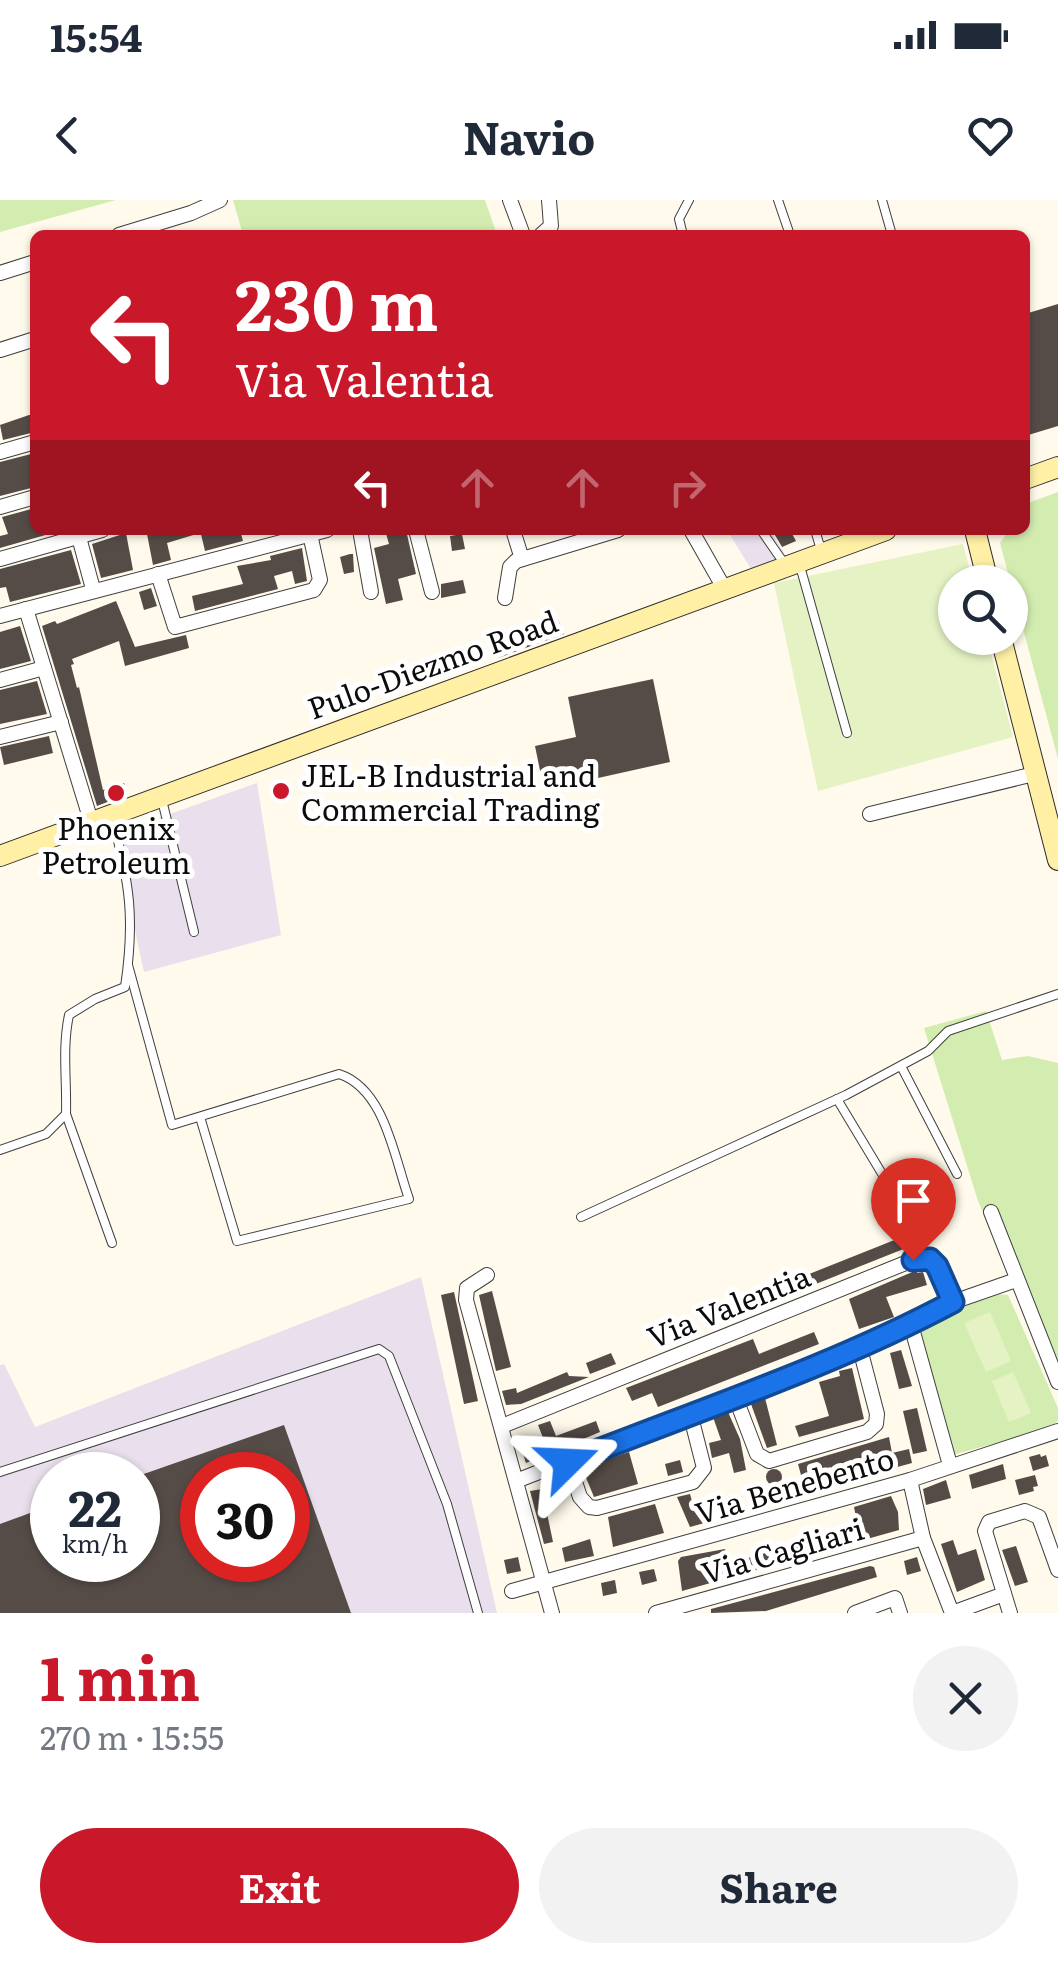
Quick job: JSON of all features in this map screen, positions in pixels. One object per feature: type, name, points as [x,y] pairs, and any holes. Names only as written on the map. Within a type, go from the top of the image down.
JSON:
[{"type":"main road","points":[[1030,478],[1058,467]]},
{"type":"main road","name":"Pulo-Diezmo Road","points":[[0,856],[822,553],[856,535]]},
{"type":"main road","points":[[976,535],[984,565]]},
{"type":"main road","points":[[1005,655],[1058,860]]},
{"type":"street","points":[[136,230],[220,200]]},
{"type":"street","points":[[510,200],[522,230]]},
{"type":"street","points":[[547,230],[551,226],[548,200]]},
{"type":"street","points":[[0,273],[30,264]]},
{"type":"street","points":[[0,350],[30,341]]},
{"type":"street","points":[[0,452],[30,443]]},
{"type":"street","points":[[0,507],[30,498]]},
{"type":"street","points":[[0,559],[72,535]]},
{"type":"street","points":[[79,535],[93,589]]},
{"type":"street","points":[[0,616],[306,535]]},
{"type":"street","points":[[158,574],[175,627],[314,590],[320,580],[310,535]]},
{"type":"street","points":[[361,535],[372,592]]},
{"type":"street","points":[[417,535],[432,592]]},
{"type":"street","points":[[515,535],[522,559]]},
{"type":"street","points":[[505,598],[510,567],[522,559],[600,535]]},
{"type":"street","points":[[693,535],[724,588]]},
{"type":"street","points":[[26,608],[61,722],[101,818]]},
{"type":"street","points":[[0,680],[44,668]]},
{"type":"street","points":[[0,737],[61,722]]},
{"type":"street","points":[[870,814],[1034,774]]},
{"type":"street","points":[[991,1212],[1058,1382]]},
{"type":"street","name":"Via Valentia","points":[[502,1426],[913,1260],[930,1259],[937,1266],[953,1302]]},
{"type":"street","points":[[487,1274],[466,1288],[466,1300],[552,1613]]},
{"type":"street","points":[[516,1482],[736,1398],[911,1325],[953,1302],[1016,1280]]},
{"type":"street","points":[[911,1325],[950,1465]]},
{"type":"street","points":[[736,1398],[757,1454],[769,1461],[867,1432],[876,1424],[877,1414],[859,1345]]},
{"type":"street","points":[[568,1462],[588,1507],[693,1482],[704,1468],[690,1413]]},
{"type":"street","name":"Via Benebento","points":[[512,1591],[910,1480],[1058,1431]]},
{"type":"street","points":[[910,1480],[924,1538],[952,1613],[1004,1594]]},
{"type":"street","points":[[1010,1613],[986,1531],[989,1522],[1025,1511],[1039,1516],[1058,1570]]},
{"type":"street","name":"Via Cagliari","points":[[656,1613],[924,1538]]},
{"type":"street","points":[[855,1613],[895,1598],[900,1613]]},
{"type":"lane","points":[[682,230],[679,218],[689,200]]},
{"type":"lane","points":[[778,200],[788,230]]},
{"type":"lane","points":[[882,200],[891,230]]},
{"type":"lane","points":[[766,535],[792,564],[847,733]]},
{"type":"lane","points":[[817,535],[822,553]]},
{"type":"lane","points":[[161,795],[194,932]]},
{"type":"lane","points":[[101,818],[130,885],[125,987],[69,1015],[63,1042],[66,1114],[112,1243]]},
{"type":"lane","points":[[128,965],[172,1125],[200,1116],[339,1074],[358,1080],[376,1105],[409,1198],[236,1241],[200,1116]]},
{"type":"lane","points":[[581,1217],[837,1099],[928,1052],[948,1030],[1058,994]]},
{"type":"lane","points":[[901,1066],[957,1174]]},
{"type":"lane","points":[[837,1099],[893,1192]]},
{"type":"lane","points":[[0,1150],[46,1134],[66,1114]]},
{"type":"lane","points":[[0,1472],[378,1349],[389,1356],[447,1504],[478,1613]]},
{"type":"shaded area","points":[[730,535],[773,535],[785,555],[751,569]]},
{"type":"shaded area","points":[[257,783],[281,935],[144,972],[114,834]]},
{"type":"shaded area","points":[[421,1277],[497,1613],[0,1613],[0,1365],[4,1364],[35,1427]]},
{"type":"green space","points":[[0,200],[116,200],[0,232]]},
{"type":"green space","points":[[233,200],[485,200],[495,230],[242,230]]},
{"type":"green space","points":[[1058,492],[1058,759],[1028,647],[1028,565],[1006,565],[1000,543],[1006,535],[1030,535],[1030,502]]},
{"type":"green space","points":[[963,544],[969,565],[938,565],[938,655],[991,655],[1013,737],[818,791],[774,583]]},
{"type":"green space","points":[[986,1011],[1002,1060],[1028,1056],[1058,1063],[1058,1384],[978,1201],[924,1028]]},
{"type":"green space","points":[[995,1294],[1008,1295],[1058,1408],[1058,1421],[1051,1428],[956,1454],[950,1449],[916,1327]]},
{"type":"green space","points":[[990,1312],[1011,1361],[986,1372],[964,1323]]},
{"type":"green space","points":[[1013,1372],[1031,1413],[1009,1422],[992,1381]]},
{"type":"building","points":[[1058,304],[1058,426],[1030,434],[1030,312]]},
{"type":"building","points":[[30,415],[30,433],[3,440],[0,425]]},
{"type":"building","points":[[30,454],[30,488],[0,496],[0,462]]},
{"type":"building","points":[[30,509],[30,535],[46,535],[0,548],[0,536],[8,534],[2,517]]},
{"type":"building","points":[[126,535],[133,570],[101,578],[92,544]]},
{"type":"building","points":[[147,535],[193,535],[167,543],[171,560],[153,565]]},
{"type":"building","points":[[201,535],[241,535],[243,541],[205,551]]},
{"type":"building","points":[[386,535],[407,535],[416,574],[398,579],[403,600],[386,604],[374,548],[389,544]]},
{"type":"building","points":[[462,535],[465,549],[452,551],[450,536]]},
{"type":"building","points":[[775,535],[793,535],[796,541],[782,547]]},
{"type":"building","points":[[302,548],[307,581],[295,584],[292,571],[274,576],[278,589],[195,611],[192,596],[243,584],[237,566],[271,560],[270,556]]},
{"type":"building","points":[[71,550],[81,584],[10,602],[6,587],[0,588],[0,569]]},
{"type":"building","points":[[353,554],[354,572],[344,574],[340,557]]},
{"type":"building","points":[[463,580],[466,593],[441,598],[441,584]]},
{"type":"building","points":[[151,588],[157,606],[144,610],[139,592]]},
{"type":"building","points":[[116,601],[135,647],[186,635],[189,648],[125,666],[119,641],[72,659],[103,790],[124,783],[128,794],[97,806],[42,626]]},
{"type":"building","points":[[558,619],[564,634],[498,658],[493,643]]},
{"type":"building","points":[[20,626],[31,661],[0,669],[0,632]]},
{"type":"building","points":[[653,679],[670,762],[544,790],[535,746],[576,737],[568,697]]},
{"type":"building","points":[[37,681],[47,714],[0,724],[0,690]]},
{"type":"building","points":[[49,736],[53,753],[4,765],[0,747]]},
{"type":"building","points":[[902,1237],[906,1248],[758,1307],[754,1296]]},
{"type":"building","points":[[917,1270],[923,1272],[927,1285],[886,1297],[894,1317],[859,1329],[849,1299]]},
{"type":"building","points":[[492,1291],[511,1367],[496,1371],[479,1295]]},
{"type":"building","points":[[454,1292],[478,1401],[464,1404],[441,1295]]},
{"type":"building","points":[[814,1332],[819,1344],[658,1407],[652,1393],[632,1401],[626,1388],[753,1339],[759,1354]]},
{"type":"building","points":[[901,1350],[912,1386],[899,1389],[890,1353]]},
{"type":"building","points":[[611,1353],[616,1364],[590,1374],[586,1363]]},
{"type":"building","points":[[852,1368],[864,1419],[799,1437],[795,1426],[829,1416],[819,1382]]},
{"type":"building","points":[[567,1372],[569,1376],[589,1377],[521,1404],[506,1405],[502,1391],[516,1388],[517,1393]]},
{"type":"building","points":[[765,1398],[777,1445],[767,1448],[751,1404]]},
{"type":"building","points":[[917,1408],[927,1451],[913,1454],[903,1411]]},
{"type":"building","points":[[728,1412],[740,1439],[746,1470],[734,1473],[729,1453],[712,1458],[709,1443],[721,1440],[713,1417]]},
{"type":"building","points":[[550,1421],[556,1436],[596,1421],[600,1432],[526,1463],[522,1451],[545,1443],[538,1425]]},
{"type":"building","points":[[284,1425],[294,1452],[207,1452]]},
{"type":"building","points":[[889,1437],[892,1453],[909,1449],[912,1463],[835,1484],[831,1467],[801,1475],[798,1464]]},
{"type":"building","points":[[629,1452],[638,1484],[594,1497],[582,1468]]},
{"type":"building","points":[[1046,1455],[1049,1466],[1033,1471],[1029,1457]]},
{"type":"building","points":[[680,1460],[683,1472],[668,1476],[665,1464]]},
{"type":"building","points":[[180,1461],[180,1582],[310,1582],[310,1498],[351,1613],[0,1613],[0,1524],[30,1513],[30,1582],[160,1582],[160,1468]]},
{"type":"building","points":[[1003,1464],[1006,1479],[972,1489],[969,1475]]},
{"type":"building","points":[[774,1469],[782,1477],[774,1485],[766,1477]]},
{"type":"building","points":[[1035,1475],[1038,1486],[1033,1487],[1034,1491],[1019,1495],[1015,1480]]},
{"type":"building","points":[[946,1480],[951,1498],[926,1505],[923,1489]]},
{"type":"building","points":[[542,1489],[553,1542],[544,1544],[530,1491]]},
{"type":"building","points":[[690,1494],[695,1512],[704,1509],[708,1522],[690,1527],[677,1497]]},
{"type":"building","points":[[891,1496],[898,1512],[899,1530],[682,1591],[678,1561],[681,1557],[725,1549],[730,1565],[749,1561],[748,1558],[858,1527],[854,1507]]},
{"type":"building","points":[[655,1504],[664,1533],[613,1547],[608,1517]]},
{"type":"building","points":[[590,1539],[594,1556],[565,1562],[562,1548]]},
{"type":"building","points":[[953,1540],[958,1555],[976,1549],[985,1580],[957,1592],[941,1544]]},
{"type":"building","points":[[1016,1546],[1028,1582],[1015,1586],[1002,1550]]},
{"type":"building","points":[[518,1557],[521,1571],[507,1574],[504,1560]]},
{"type":"building","points":[[917,1557],[921,1571],[907,1575],[904,1561]]},
{"type":"building","points":[[870,1566],[877,1577],[766,1611],[711,1613],[711,1609]]},
{"type":"building","points":[[654,1569],[657,1581],[642,1585],[639,1572]]},
{"type":"building","points":[[615,1580],[617,1593],[603,1596],[601,1583]]},
{"type":"place","name":"JEL-B Industrial and Commercial Trading","points":[[281,791]]},
{"type":"place","name":"Phoenix Petroleum","points":[[116,793]]},
{"type":"route","points":[[568,1462],[736,1398],[911,1325],[953,1302],[937,1266],[930,1259],[913,1260]]}]
